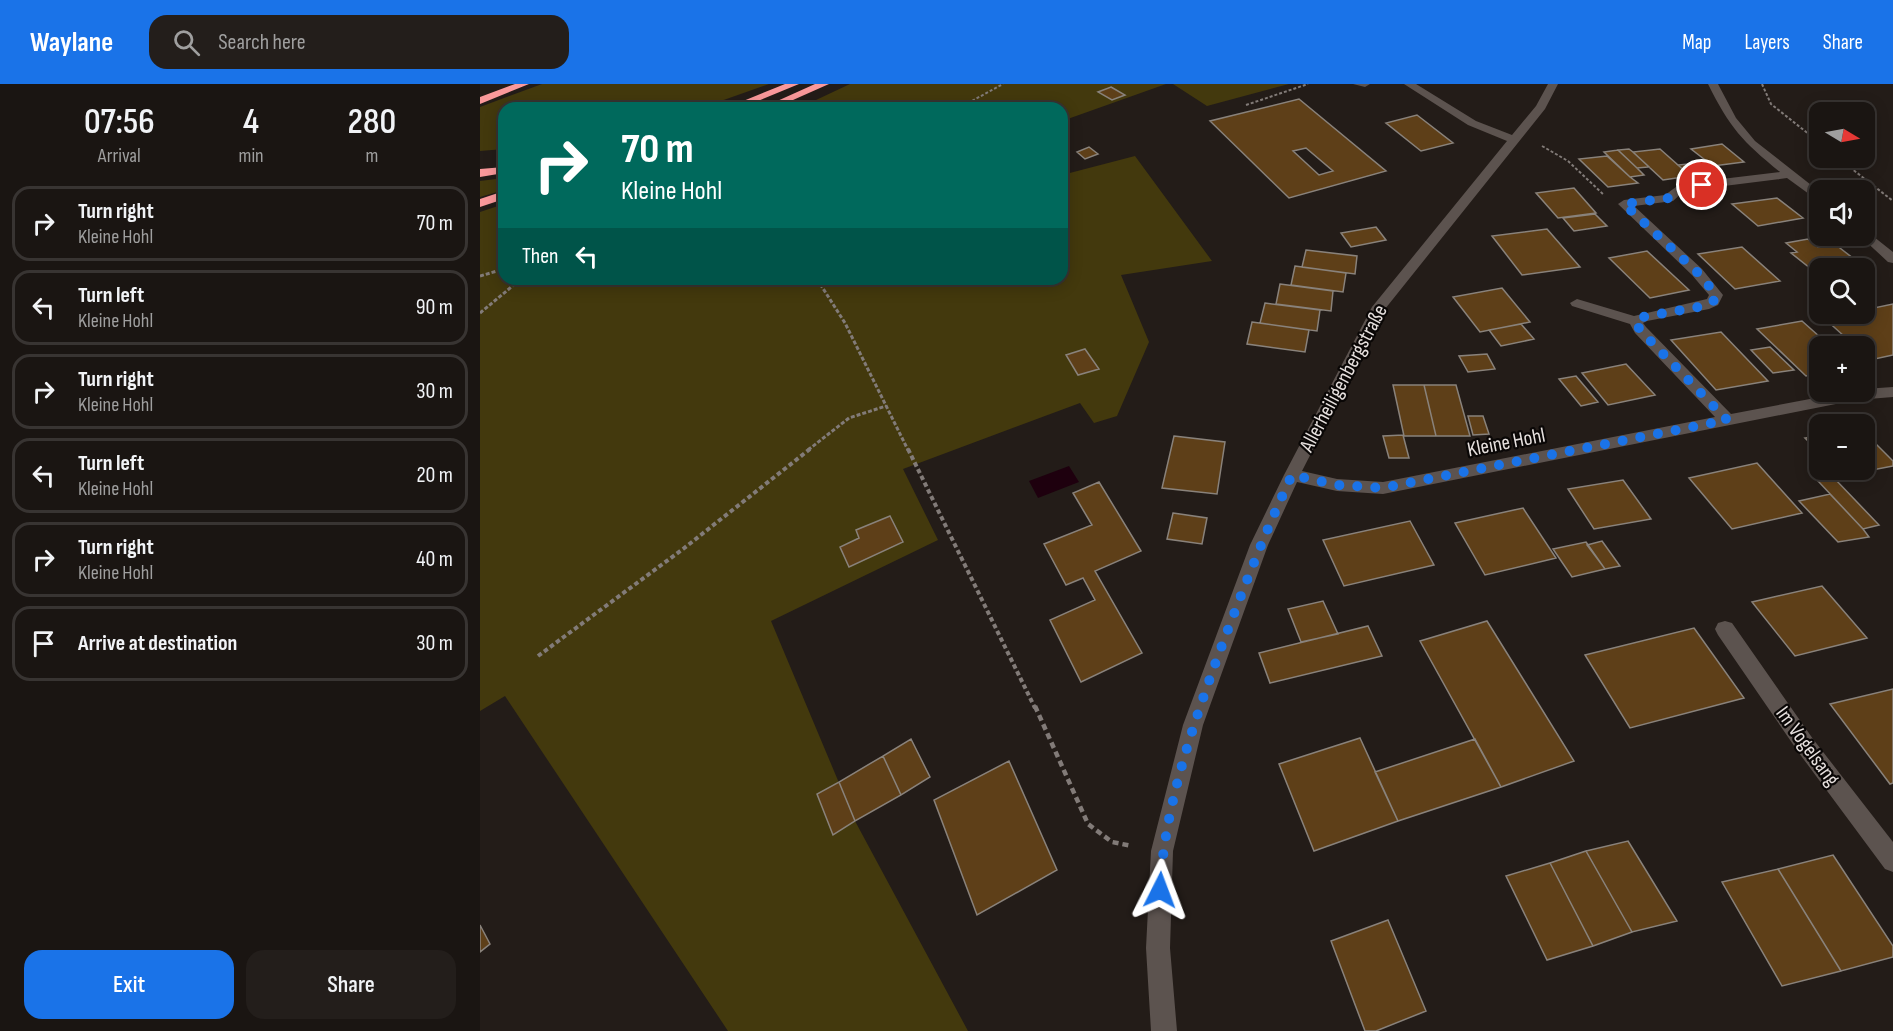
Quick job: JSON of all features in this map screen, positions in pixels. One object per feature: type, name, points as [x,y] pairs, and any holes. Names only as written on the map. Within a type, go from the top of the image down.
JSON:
[{"type":"highway","points":[[480,100],[524,84]]},
{"type":"highway","points":[[734,102],[778,84]]},
{"type":"highway","points":[[747,102],[794,84]]},
{"type":"highway","points":[[777,102],[824,84]]},
{"type":"highway","points":[[791,102],[830,84]]},
{"type":"highway","points":[[480,162],[498,160]]},
{"type":"highway","points":[[480,173],[498,171]]},
{"type":"highway","points":[[480,203],[498,197]]},
{"type":"street","points":[[1358,84],[1365,84]]},
{"type":"street","points":[[1409,84],[1472,123],[1515,139]]},
{"type":"street","name":"Allerheiligenbergstraße","points":[[1164,1031],[1158,948],[1162,851],[1192,725],[1259,545],[1378,307],[1541,107],[1553,84]]},
{"type":"street","points":[[1713,84],[1740,131],[1751,143],[1809,190]]},
{"type":"street","points":[[1635,321],[1643,317],[1704,306],[1713,302],[1716,295],[1697,272],[1624,204],[1669,198],[1680,188],[1788,174]]},
{"type":"street","points":[[1875,243],[1893,259]]},
{"type":"street","points":[[1577,303],[1635,321],[1640,330],[1727,420]]},
{"type":"street","name":"Kleine Hohl","points":[[1292,475],[1337,485],[1383,488],[1856,395],[1893,392]]},
{"type":"street","name":"Im Vogelsang","points":[[1725,629],[1806,746],[1893,861]]},
{"type":"path","points":[[970,102],[1003,84]]},
{"type":"path","points":[[1252,111],[1246,105],[1308,84]]},
{"type":"path","points":[[1762,84],[1771,104],[1809,134]]},
{"type":"path","points":[[1515,139],[1551,149],[1568,161],[1605,196]]},
{"type":"path","points":[[1851,168],[1893,201]]},
{"type":"path","points":[[480,276],[498,271]]},
{"type":"path","points":[[480,313],[514,285]]},
{"type":"path","points":[[821,285],[845,323],[1026,687],[1088,824],[1112,842],[1162,851]]},
{"type":"path","points":[[538,656],[683,549],[849,418],[886,406]]},
{"type":"shaded area","points":[[542,84],[769,84],[718,102],[498,102],[498,150],[480,151],[480,107]]},
{"type":"shaded area","points":[[850,84],[1166,84],[1068,119],[1068,102],[812,102]]},
{"type":"shaded area","points":[[1173,84],[1289,84],[1207,106]]},
{"type":"shaded area","points":[[1135,156],[1212,261],[1121,275],[1149,342],[1117,416],[1094,423],[1080,403],[903,469],[938,540],[771,621],[855,821],[968,1031],[728,1031],[505,696],[480,711],[480,212],[498,206],[498,285],[1068,285],[1068,173]]},
{"type":"shaded area","points":[[498,179],[498,192],[480,197],[480,181]]},
{"type":"shaded area","points":[[1069,466],[1079,482],[1038,498],[1029,481]]},
{"type":"building","points":[[1111,87],[1125,95],[1112,100],[1098,92]]},
{"type":"building","points":[[1299,99],[1386,171],[1289,198],[1210,121]],"holes":[[[1306,148],[1333,171],[1319,175],[1293,151]]]},
{"type":"building","points":[[1417,115],[1453,143],[1421,151],[1386,123]]},
{"type":"building","points":[[1722,144],[1744,162],[1713,166],[1691,149]]},
{"type":"building","points":[[1089,147],[1098,154],[1085,159],[1077,152]]},
{"type":"building","points":[[1629,149],[1649,167],[1637,168],[1618,150]]},
{"type":"building","points":[[1660,149],[1690,176],[1663,180],[1633,152]]},
{"type":"building","points":[[1618,150],[1644,175],[1630,177],[1604,152]]},
{"type":"building","points":[[1607,156],[1638,183],[1608,187],[1579,159]]},
{"type":"building","points":[[1707,161],[1721,173],[1701,176],[1688,164]]},
{"type":"building","points":[[1688,164],[1701,176],[1692,177],[1678,165]]},
{"type":"building","points":[[1574,188],[1596,213],[1558,218],[1536,193]]},
{"type":"building","points":[[1777,198],[1803,218],[1758,226],[1732,204]]},
{"type":"building","points":[[1595,214],[1607,226],[1574,231],[1563,218]]},
{"type":"building","points":[[1376,227],[1386,240],[1351,247],[1341,233]]},
{"type":"building","points":[[1547,229],[1580,267],[1522,275],[1492,236]]},
{"type":"building","points":[[1808,239],[1809,246],[1837,246],[1853,258],[1809,258],[1809,267],[1791,253],[1797,252],[1786,243]]},
{"type":"building","points":[[1742,247],[1780,281],[1735,289],[1698,254]]},
{"type":"building","points":[[1306,250],[1357,256],[1355,274],[1302,267]]},
{"type":"building","points":[[1647,251],[1689,290],[1650,298],[1609,258]]},
{"type":"building","points":[[1295,266],[1346,273],[1343,292],[1291,285]]},
{"type":"building","points":[[1280,284],[1333,291],[1331,311],[1276,304]]},
{"type":"building","points":[[1502,288],[1530,322],[1480,332],[1453,297]]},
{"type":"building","points":[[1265,303],[1320,310],[1317,331],[1260,323]]},
{"type":"building","points":[[1893,304],[1893,355],[1875,359],[1875,336],[1844,336],[1831,324],[1875,324],[1875,308]]},
{"type":"building","points":[[1802,321],[1819,336],[1809,336],[1809,375],[1806,376],[1757,329]]},
{"type":"building","points":[[1252,322],[1309,330],[1305,352],[1247,344]]},
{"type":"building","points":[[1521,324],[1534,339],[1501,346],[1489,330]]},
{"type":"building","points":[[1721,332],[1768,381],[1716,390],[1671,340]]},
{"type":"building","points":[[1770,347],[1794,370],[1773,373],[1751,350]]},
{"type":"building","points":[[1085,349],[1099,369],[1078,375],[1066,355]]},
{"type":"building","points":[[1487,354],[1495,369],[1468,372],[1459,356]]},
{"type":"building","points":[[1626,364],[1655,395],[1608,405],[1582,373]]},
{"type":"building","points":[[1576,376],[1598,402],[1581,406],[1559,379]]},
{"type":"building","points":[[1393,385],[1424,385],[1436,436],[1404,436]]},
{"type":"building","points":[[1424,385],[1456,385],[1470,436],[1436,436]]},
{"type":"building","points":[[1468,416],[1483,416],[1489,434],[1473,435]]},
{"type":"building","points":[[1403,435],[1409,458],[1389,458],[1383,436]]},
{"type":"building","points":[[1174,436],[1225,442],[1217,494],[1162,488]]},
{"type":"building","points":[[1875,443],[1893,461],[1893,466],[1875,469]]},
{"type":"building","points":[[1757,463],[1802,513],[1732,529],[1689,478]]},
{"type":"building","points":[[1623,480],[1651,519],[1594,529],[1568,489]]},
{"type":"building","points":[[1836,480],[1879,525],[1863,529],[1818,481]]},
{"type":"building","points":[[1099,482],[1141,551],[1095,571],[1142,653],[1081,682],[1050,620],[1095,600],[1083,578],[1066,585],[1044,544],[1092,525],[1073,493]]},
{"type":"building","points":[[1830,494],[1869,537],[1838,542],[1799,501]]},
{"type":"building","points":[[1523,508],[1556,558],[1485,575],[1455,523]]},
{"type":"building","points":[[1173,513],[1207,518],[1202,544],[1167,539]]},
{"type":"building","points":[[890,516],[903,542],[849,567],[840,547],[859,538],[856,530]]},
{"type":"building","points":[[1410,521],[1434,565],[1344,586],[1323,540]]},
{"type":"building","points":[[1602,541],[1620,566],[1605,569],[1587,545]]},
{"type":"building","points":[[1586,542],[1605,569],[1572,577],[1553,549]]},
{"type":"building","points":[[1822,586],[1867,638],[1795,656],[1752,602]]},
{"type":"building","points":[[1323,601],[1338,634],[1301,642],[1288,609]]},
{"type":"building","points":[[1487,621],[1574,761],[1501,787],[1420,641]]},
{"type":"building","points":[[1368,626],[1382,656],[1270,683],[1259,653]]},
{"type":"building","points":[[1694,628],[1744,698],[1630,728],[1585,655]]},
{"type":"building","points":[[1893,689],[1893,783],[1890,784],[1830,704]]},
{"type":"building","points":[[1360,738],[1398,821],[1314,851],[1279,764]]},
{"type":"building","points":[[911,739],[930,777],[901,795],[883,756]]},
{"type":"building","points":[[1475,739],[1501,787],[1398,821],[1375,772]]},
{"type":"building","points":[[883,756],[901,795],[855,821],[839,782]]},
{"type":"building","points":[[1009,761],[1057,870],[977,915],[934,800]]},
{"type":"building","points":[[839,782],[855,821],[833,835],[817,794]]},
{"type":"building","points":[[1628,841],[1677,921],[1632,932],[1586,851]]},
{"type":"building","points":[[1586,851],[1632,932],[1593,946],[1550,863]]},
{"type":"building","points":[[1833,855],[1893,946],[1893,957],[1841,971],[1778,869]]},
{"type":"building","points":[[1550,863],[1593,946],[1547,960],[1506,876]]},
{"type":"building","points":[[1778,869],[1841,971],[1782,986],[1722,882]]},
{"type":"building","points":[[1388,920],[1426,1011],[1376,1031],[1365,1031],[1331,941]]},
{"type":"building","points":[[480,925],[490,944],[480,952]]},
{"type":"route","points":[[1160,890],[1162,851],[1192,725],[1259,545],[1292,475],[1337,485],[1383,488],[1727,420],[1640,330],[1635,321],[1638,318],[1704,306],[1713,302],[1716,295],[1697,272],[1624,204],[1669,198],[1680,188],[1702,185]]}]
